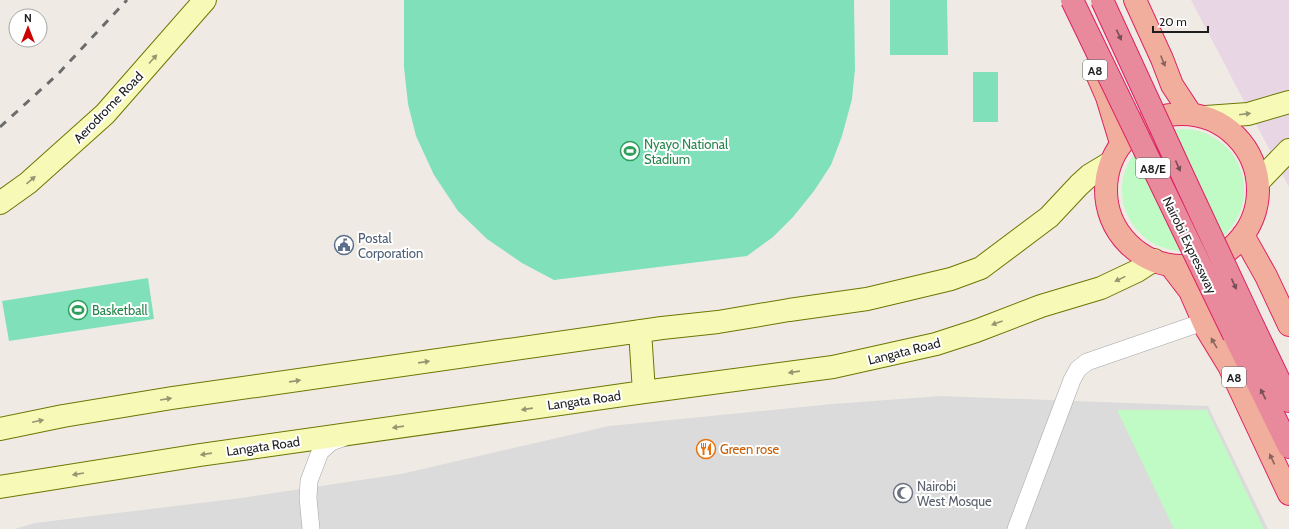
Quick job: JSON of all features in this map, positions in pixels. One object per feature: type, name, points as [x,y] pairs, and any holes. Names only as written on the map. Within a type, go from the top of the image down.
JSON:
[{"type":"highway","name":"A8","points":[[1061,0],[1108,97],[1121,143]]},
{"type":"highway","name":"Nairobi Expressway","points":[[1072,0],[1289,447]]},
{"type":"highway","name":"Nairobi Expressway","points":[[1102,0],[1289,401]]},
{"type":"highway","points":[[1135,0],[1162,59],[1172,85],[1198,115]]},
{"type":"highway","name":"A8","points":[[1162,263],[1190,266],[1210,261],[1228,251],[1244,235],[1256,211],[1259,196],[1259,181],[1253,160],[1242,141],[1226,126],[1198,115],[1154,118],[1136,128],[1121,143],[1110,163],[1105,186],[1108,210],[1118,231],[1133,249],[1162,263],[1190,291],[1203,322],[1229,366],[1289,494]]},
{"type":"highway","points":[[1244,235],[1266,276],[1289,326]]},
{"type":"main road","name":"Aerodrome Road","points":[[0,204],[28,183],[105,114],[205,0]]},
{"type":"main road","points":[[1198,115],[1248,114],[1289,102]]},
{"type":"main road","points":[[1259,181],[1289,150]]},
{"type":"main road","points":[[0,429],[63,416],[172,398],[867,300],[951,279],[981,268],[1049,217],[1090,175],[1110,163]]},
{"type":"main road","name":"Langata Road","points":[[0,487],[200,454],[833,367],[936,344],[976,331],[1041,306],[1101,288],[1137,271],[1162,263]]},
{"type":"main road","points":[[640,332],[644,392]]},
{"type":"street","points":[[1016,529],[1072,380],[1078,369],[1087,362],[1203,322]]},
{"type":"street","points":[[311,529],[308,498],[309,480],[320,452],[331,442],[356,432]]},
{"type":"shaded area","points":[[1191,0],[1289,0],[1289,187]]},
{"type":"shaded area","points":[[941,396],[1208,406],[1268,529],[15,529],[35,523],[241,498],[401,474],[609,426],[832,404]]},
{"type":"green space","name":"Nyayo National Stadium","points":[[404,0],[854,0],[855,69],[852,99],[842,136],[831,165],[814,191],[793,217],[773,237],[747,256],[554,280],[522,263],[487,239],[458,211],[434,175],[416,136],[408,104],[404,67]]},
{"type":"green space","points":[[890,0],[947,0],[948,55],[890,55]]},
{"type":"green space","points":[[973,72],[998,72],[998,122],[973,122]]},
{"type":"green space","points":[[1183,129],[1195,130],[1206,134],[1217,139],[1226,147],[1234,156],[1239,167],[1243,178],[1243,202],[1239,213],[1234,224],[1226,233],[1217,241],[1206,246],[1195,250],[1183,251],[1171,250],[1160,246],[1149,241],[1140,233],[1132,224],[1127,213],[1123,202],[1122,190],[1123,178],[1127,167],[1132,156],[1140,147],[1149,139],[1160,134],[1171,130]]},
{"type":"green space","name":"Basketball","points":[[148,278],[154,319],[9,341],[2,301]]},
{"type":"green space","points":[[1117,410],[1207,410],[1264,529],[1174,529]]},
{"type":"railway","points":[[0,127],[58,74],[127,0]]},
{"type":"place","name":"Nyayo National Stadium","points":[[630,151]]},
{"type":"place","name":"Postal Corporation","points":[[344,245]]},
{"type":"place","name":"Basketball","points":[[78,310]]},
{"type":"place","name":"Green rose","points":[[706,449]]},
{"type":"place","name":"Nairobi West Mosque","points":[[903,493]]}]
